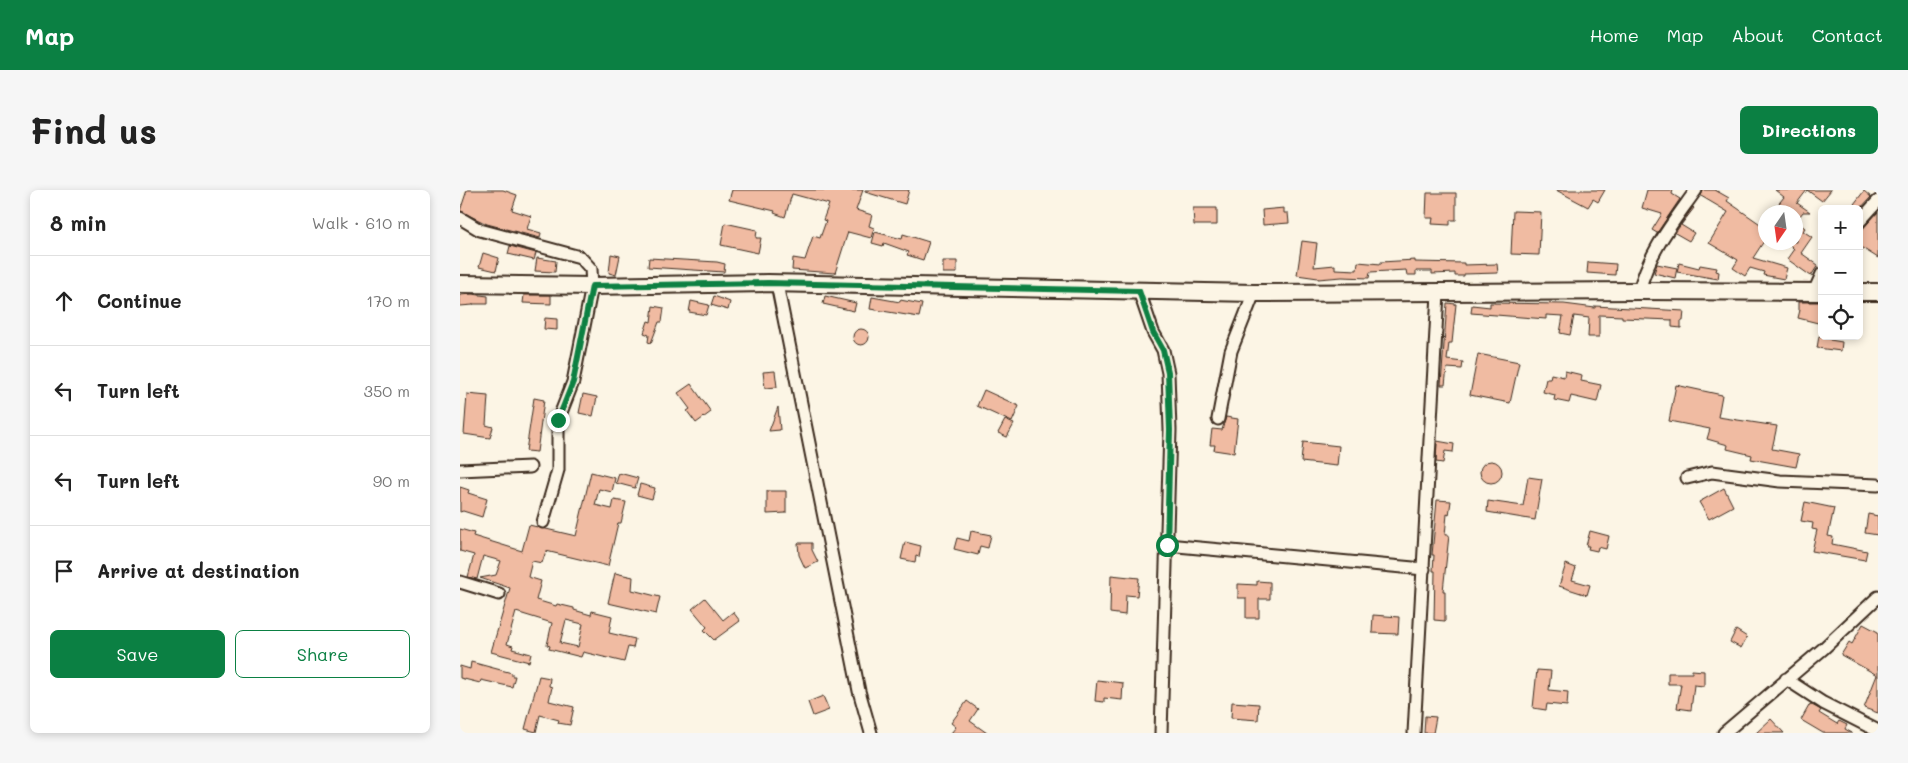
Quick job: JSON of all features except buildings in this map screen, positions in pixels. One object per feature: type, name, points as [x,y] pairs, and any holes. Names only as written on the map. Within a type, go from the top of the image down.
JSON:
[{"type":"main road","points":[[460,284],[592,286],[777,284],[1254,294],[1639,291],[1818,292]]},
{"type":"main road","points":[[1863,292],[1878,292]]},
{"type":"street","points":[[1639,291],[1656,247],[1696,190]]},
{"type":"street","points":[[1863,218],[1878,201]]},
{"type":"street","points":[[460,218],[480,230],[580,257],[591,269],[592,286],[573,382],[558,420],[558,470],[543,522]]},
{"type":"street","points":[[777,284],[859,691],[871,733]]},
{"type":"street","points":[[1139,291],[1153,332],[1163,350],[1168,372],[1170,430],[1161,733]]},
{"type":"street","points":[[1218,419],[1231,351],[1254,294]]},
{"type":"street","points":[[1414,733],[1438,294]]},
{"type":"street","points":[[460,470],[530,467]]},
{"type":"street","points":[[1687,478],[1712,472],[1780,481],[1878,485]]},
{"type":"street","points":[[1167,545],[1424,569]]},
{"type":"street","points":[[460,582],[499,594]]},
{"type":"street","points":[[1724,733],[1824,648],[1878,596]]},
{"type":"street","points":[[1786,679],[1823,703],[1878,731]]},
{"type":"route","points":[[558,420],[573,382],[592,286],[768,283],[1139,291],[1153,332],[1163,350],[1168,372],[1170,430],[1167,545]]}]
